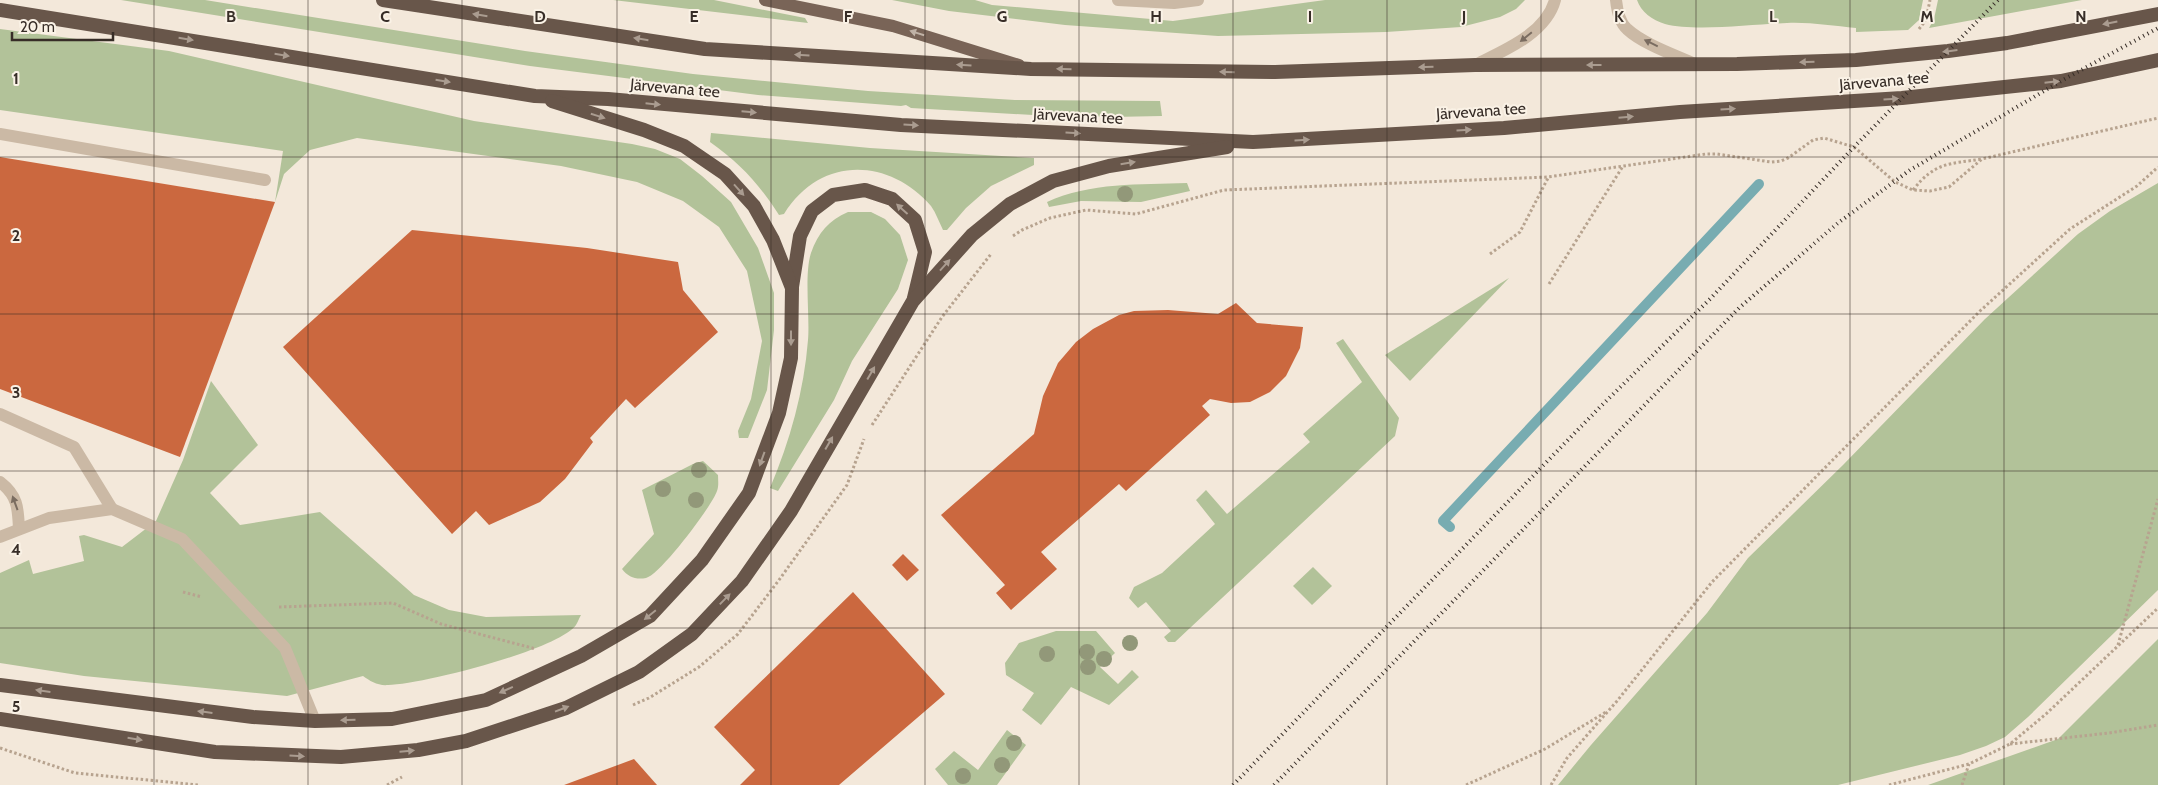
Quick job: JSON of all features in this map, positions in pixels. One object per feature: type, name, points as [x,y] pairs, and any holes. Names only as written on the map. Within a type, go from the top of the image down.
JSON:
[{"type":"highway","name":"Järvevana tee","points":[[383,0],[705,49],[1030,69],[1275,72],[1475,65],[1695,64],[1856,60],[1948,52],[2007,43],[2158,14]]},
{"type":"highway","name":"Järvevana tee","points":[[0,10],[535,96],[608,99],[901,125],[1253,142],[1504,128],[1680,112],[1902,98],[2061,80],[2158,60]]},
{"type":"highway","points":[[535,96],[644,130],[684,146],[725,174],[754,206],[773,240],[792,288]]},
{"type":"highway","points":[[0,719],[215,752],[342,757],[418,750],[466,741],[566,708],[639,672],[692,634],[742,581],[791,511],[913,301],[972,235],[1010,204],[1053,181],[1109,166],[1253,142]]},
{"type":"highway","points":[[0,685],[253,717],[314,721],[392,719],[486,700],[581,656],[650,616],[702,560],[749,493],[779,413],[791,358],[792,288],[800,236],[812,212],[834,195],[865,190],[892,199],[915,220],[925,252],[913,301]]},
{"type":"main road","points":[[765,0],[785,2],[893,26],[1030,69]]},
{"type":"lane","points":[[1118,0],[1174,3],[1198,0]]},
{"type":"lane","points":[[1475,65],[1522,41],[1539,26],[1555,0]]},
{"type":"lane","points":[[1616,0],[1617,12],[1626,29],[1695,64]]},
{"type":"lane","points":[[0,134],[265,180]]},
{"type":"lane","points":[[0,414],[74,446],[112,509]]},
{"type":"lane","points":[[0,482],[10,490],[18,508],[19,529]]},
{"type":"lane","points":[[0,537],[49,518],[112,509],[182,539],[285,648],[314,721]]},
{"type":"path","points":[[1913,190],[1936,167],[1982,159],[2158,118]]},
{"type":"path","points":[[1009,239],[1022,230],[1050,218],[1086,210],[1136,214],[1224,190],[1548,177],[1717,154],[1771,162],[1788,158],[1813,140],[1824,138],[1854,147],[1895,182],[1913,190],[1930,191],[1949,187],[1982,159]]},
{"type":"path","points":[[1549,284],[1624,166]]},
{"type":"path","points":[[1551,785],[1567,758],[1609,710],[1712,582],[1980,311],[2070,230],[2136,186],[2158,167]]},
{"type":"path","points":[[1490,254],[1520,232],[1548,177]]},
{"type":"path","points":[[870,429],[942,317],[996,248]]},
{"type":"path","points":[[847,485],[864,437]]},
{"type":"path","points":[[2118,648],[2158,499]]},
{"type":"path","points":[[183,592],[246,608],[393,603],[441,624],[537,650]]},
{"type":"path","points":[[1889,785],[1969,764],[2010,744],[2118,648],[2158,608]]},
{"type":"path","points":[[1466,785],[1545,749],[1609,710]]},
{"type":"path","points":[[2010,744],[2110,733],[2158,725]]},
{"type":"path","points":[[0,748],[75,773],[199,785]]},
{"type":"path","points":[[1962,785],[1969,764]]},
{"type":"green space","points":[[121,0],[205,0],[525,51],[693,74],[868,91],[1015,100],[1160,101],[1162,116],[1112,117],[1039,114],[1038,112],[1034,112],[1033,115],[911,108],[906,105],[758,95],[530,66]]},
{"type":"green space","points":[[613,0],[714,0],[805,18],[808,23]]},
{"type":"green space","points":[[892,0],[975,0],[992,5],[1173,21],[1325,0],[1525,0],[1516,9],[1500,17],[1461,27],[1386,32],[1218,36],[1065,25],[949,11]]},
{"type":"green space","points":[[1637,0],[1923,0],[1919,20],[1908,30],[1856,32],[1856,28],[1804,23],[1708,27],[1678,26],[1665,24],[1651,18],[1644,12]]},
{"type":"green space","points":[[1938,0],[2082,0],[1929,28],[1934,19]]},
{"type":"green space","points":[[0,29],[169,51],[474,121],[632,144],[655,149],[680,159],[731,202],[758,248],[774,293],[774,330],[767,390],[748,438],[739,438],[738,431],[751,399],[762,341],[747,271],[719,227],[683,201],[637,182],[561,166],[357,138],[310,150],[284,174],[275,202],[283,151],[0,110]]},
{"type":"green space","points":[[711,133],[870,148],[1034,158],[1034,165],[991,186],[966,208],[947,230],[943,230],[931,206],[914,190],[895,178],[875,172],[855,170],[835,173],[816,181],[799,195],[784,214],[779,215],[764,193],[748,175],[731,158],[710,142]]},
{"type":"green space","points":[[1187,183],[1190,191],[1141,202],[1081,201],[1049,207],[1047,202],[1080,191],[1098,188]]},
{"type":"green space","points":[[2158,183],[2158,590],[2028,717],[2005,737],[1960,755],[1838,785],[1558,785],[1707,613],[1748,558],[1843,465],[1985,319],[2078,234],[2110,211]]},
{"type":"green space","points":[[848,212],[871,212],[885,219],[900,235],[908,260],[898,289],[852,361],[834,400],[778,491],[770,488],[795,416],[806,359],[808,272],[811,253],[817,239],[825,228],[835,219]]},
{"type":"green space","points":[[1509,278],[1410,381],[1385,355]]},
{"type":"green space","points":[[1343,339],[1399,418],[1395,436],[1175,642],[1168,642],[1164,637],[1171,631],[1146,602],[1138,608],[1129,598],[1134,587],[1162,573],[1215,524],[1196,500],[1206,490],[1227,514],[1310,442],[1303,434],[1362,382],[1336,343]]},
{"type":"green space","points":[[211,381],[258,445],[210,493],[240,525],[320,512],[414,595],[449,610],[486,617],[581,615],[576,625],[564,635],[544,645],[457,673],[388,685],[378,684],[363,676],[287,696],[84,676],[0,663],[0,573],[29,560],[33,574],[84,561],[79,536],[84,535],[122,547],[156,521],[183,460]]},
{"type":"green space","points":[[703,461],[718,475],[717,491],[706,511],[685,539],[653,574],[642,579],[630,576],[624,572],[622,569],[654,534],[642,490],[693,464]]},
{"type":"green space","points":[[1313,567],[1332,586],[1312,605],[1293,586]]},
{"type":"green space","points":[[1056,631],[1096,631],[1115,653],[1100,667],[1118,684],[1132,670],[1139,677],[1109,705],[1071,687],[1041,725],[1022,710],[1034,693],[1006,675],[1005,663],[1019,643]]},
{"type":"green space","points":[[2158,639],[2158,785],[1928,785],[2058,739]]},
{"type":"green space","points":[[1007,730],[1026,745],[997,785],[948,785],[935,769],[954,751],[978,770]]},
{"type":"building","points":[[0,157],[275,202],[180,457],[0,389]]},
{"type":"building","points":[[412,230],[587,248],[678,262],[683,290],[718,332],[635,408],[626,399],[590,438],[593,442],[565,479],[540,502],[489,525],[476,511],[452,534],[283,347]]},
{"type":"building","points":[[1236,303],[1257,323],[1303,327],[1300,348],[1286,376],[1270,392],[1250,402],[1231,403],[1210,399],[1202,406],[1210,415],[1126,491],[1119,484],[1041,552],[1057,569],[1011,610],[996,593],[1005,585],[941,515],[1034,434],[1043,396],[1058,363],[1076,342],[1093,329],[1119,315],[1134,311],[1168,310],[1218,314]]},
{"type":"building","points":[[903,554],[919,570],[907,581],[892,565]]},
{"type":"building","points":[[853,592],[945,694],[839,785],[740,785],[755,770],[714,727]]},
{"type":"building","points":[[634,759],[657,785],[564,785]]},
{"type":"waterway","points":[[1450,527],[1443,521],[1759,184]]},
{"type":"railway","points":[[1233,785],[1600,407],[1710,299],[1854,147],[1998,0]]},
{"type":"railway","points":[[1274,785],[1739,308],[1838,223],[1910,170],[2061,81],[2158,28]]}]
